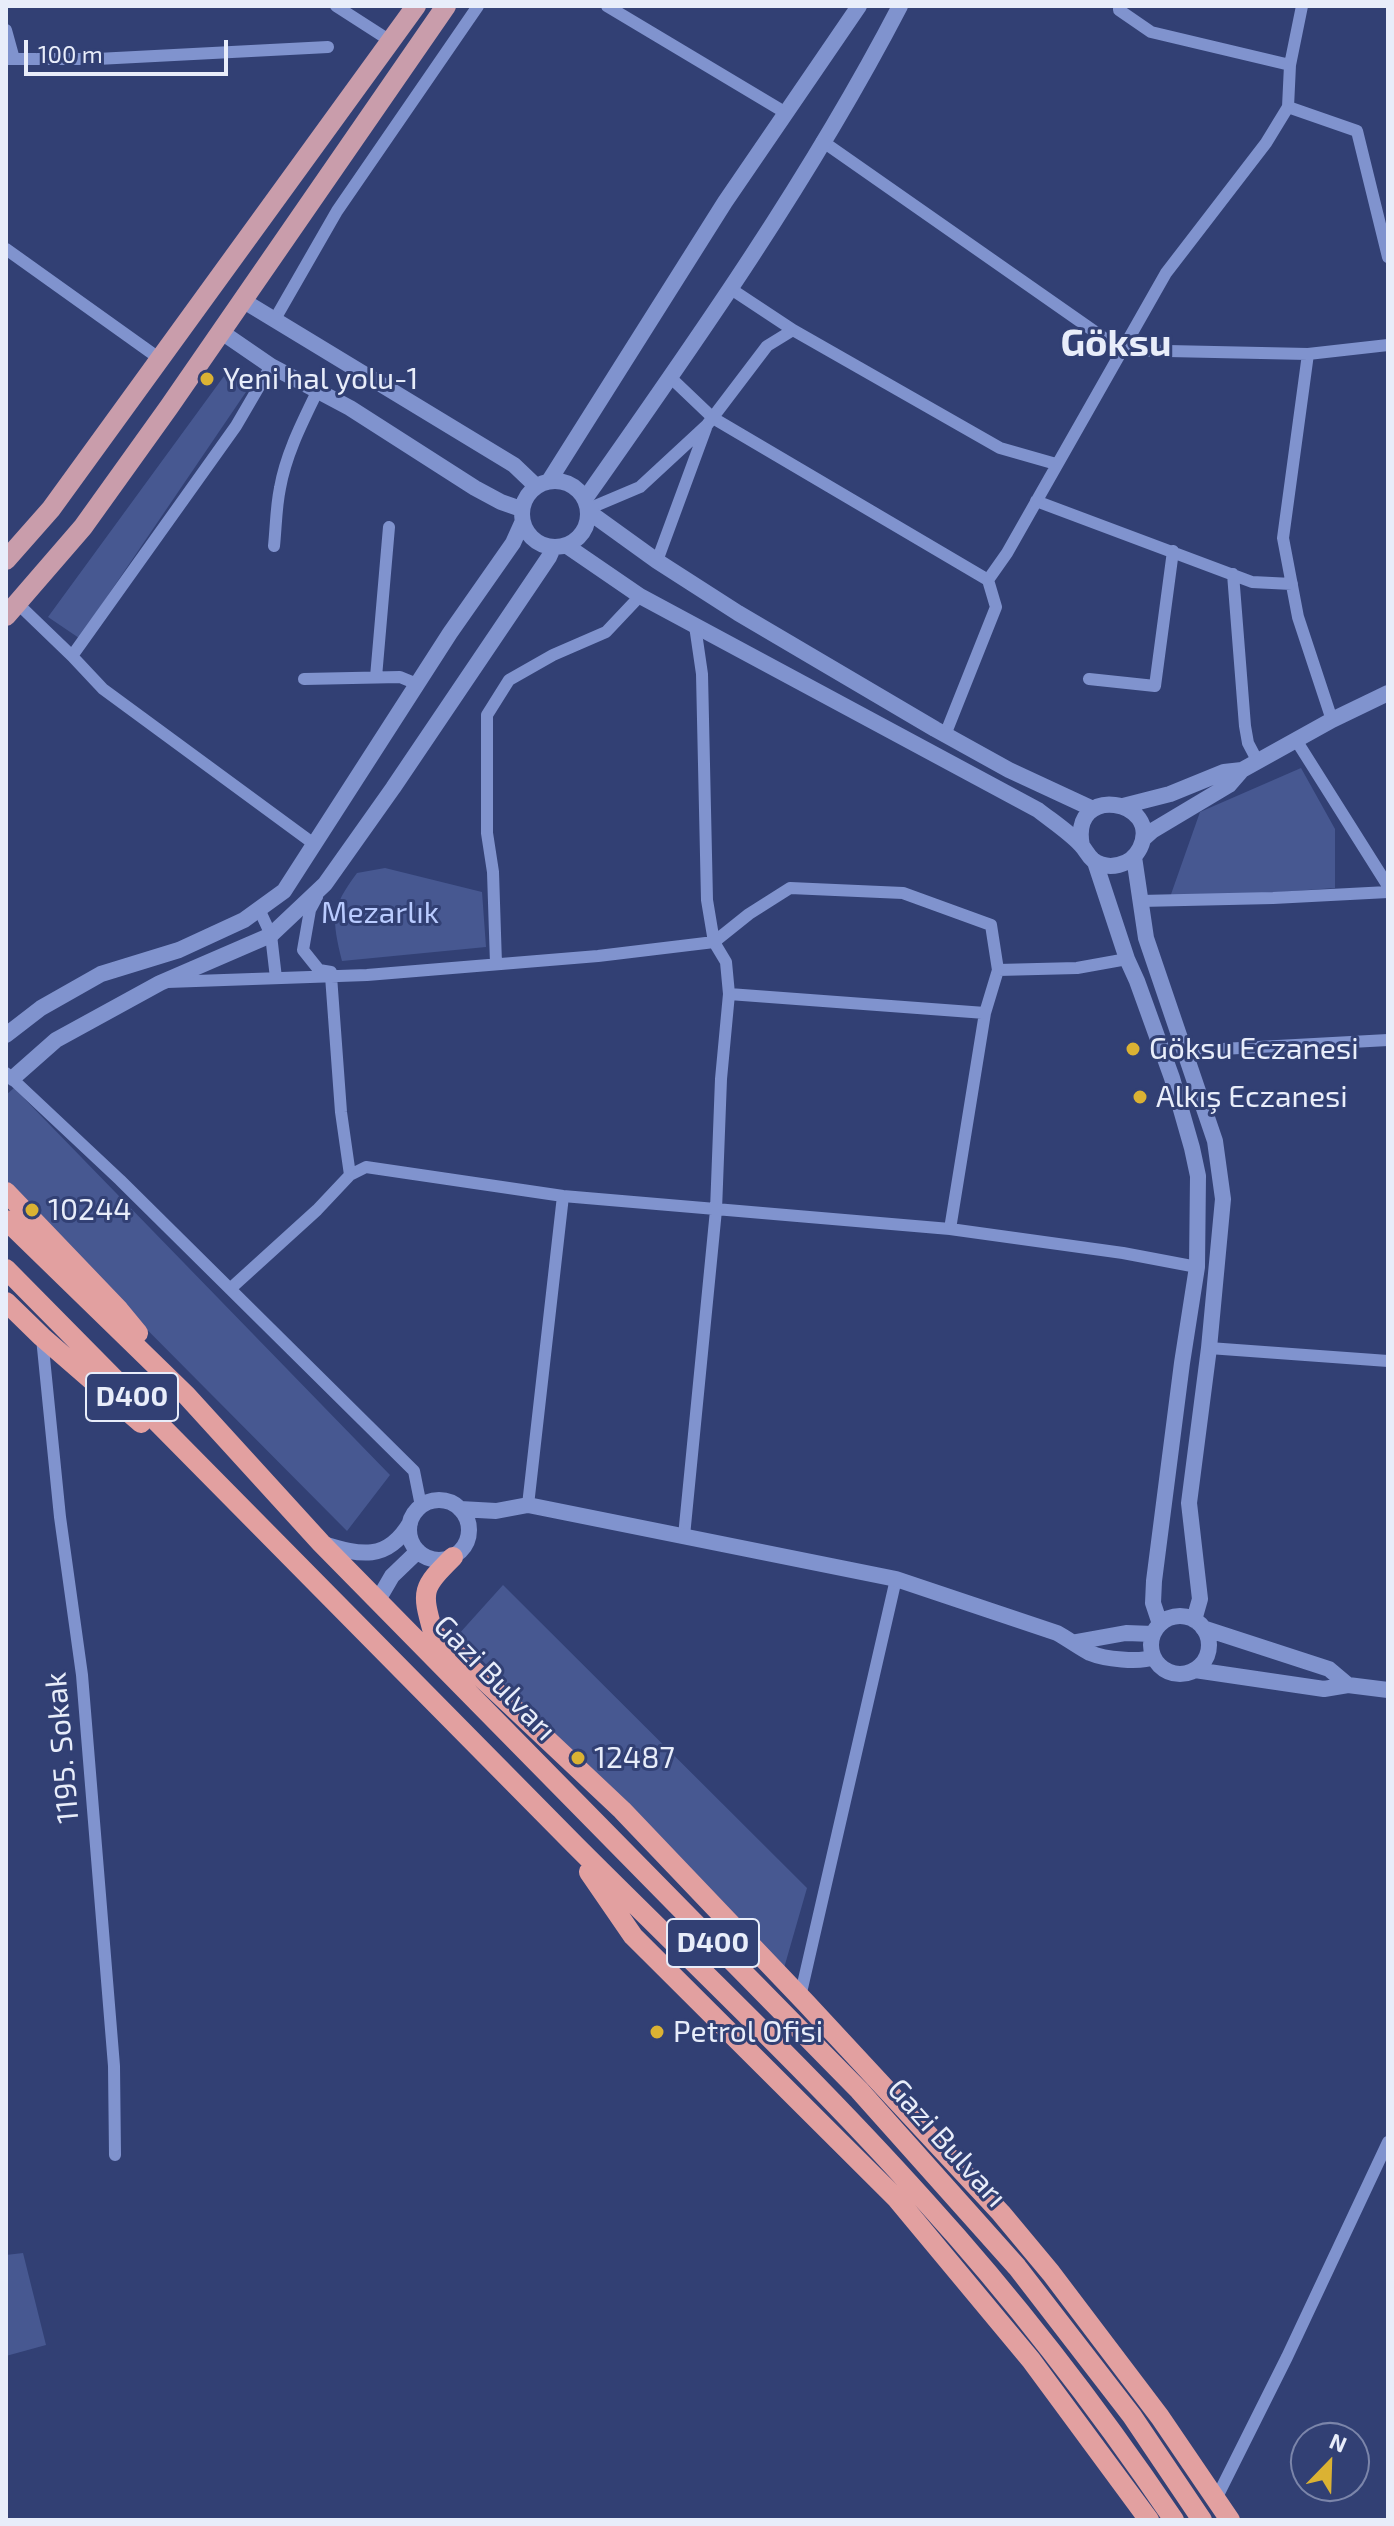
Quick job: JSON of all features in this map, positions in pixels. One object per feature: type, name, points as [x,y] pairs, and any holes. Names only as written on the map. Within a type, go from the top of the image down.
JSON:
[{"type":"highway","points":[[6,1192],[119,1310],[187,1396]]},
{"type":"highway","name":"Gazi Bulvarı","points":[[6,1220],[187,1396],[321,1543],[870,2102],[1017,2267],[1132,2416],[1202,2520]]},
{"type":"highway","name":"Gazi Bulvarı","points":[[6,1269],[844,2114],[925,2200],[1004,2291],[1116,2434],[1174,2520]]},
{"type":"highway","points":[[6,1302],[258,1526]]},
{"type":"highway","points":[[459,1550],[428,1582],[424,1602],[433,1632],[622,1810],[1001,2213],[1051,2273],[1160,2417],[1230,2520]]},
{"type":"highway","points":[[562,1832],[633,1936],[897,2199],[1031,2360],[1149,2520]]},
{"type":"main road","points":[[6,560],[51,509],[416,6]]},
{"type":"main road","points":[[12,610],[91,515],[169,407],[446,6]]},
{"type":"street","points":[[275,319],[337,211],[478,6]]},
{"type":"street","points":[[607,6],[786,113]]},
{"type":"street","points":[[6,1035],[41,1008],[101,974],[179,950],[244,920],[284,891],[417,684],[513,543],[526,496],[543,483],[725,202],[859,6]]},
{"type":"street","points":[[350,976],[319,970],[303,950],[310,910],[549,557],[560,547],[579,538],[587,526],[587,507],[731,289],[876,54],[900,6]]},
{"type":"street","points":[[988,580],[1007,553],[1166,273],[1266,143],[1288,107],[1290,65],[1302,6]]},
{"type":"street","points":[[341,7],[392,42]]},
{"type":"street","points":[[1117,7],[1151,32],[1290,65]]},
{"type":"street","points":[[6,30],[10,59],[97,59],[328,47]]},
{"type":"street","points":[[1288,107],[1357,131],[1388,257]]},
{"type":"street","points":[[822,141],[1121,350],[1308,354],[1388,345]]},
{"type":"street","points":[[6,249],[160,359]]},
{"type":"street","points":[[731,289],[793,330],[1000,448],[1056,464]]},
{"type":"street","points":[[242,300],[543,483],[563,482],[576,488],[587,507],[657,561],[738,613],[945,735],[1009,770],[1093,809],[1113,804],[1132,811],[1139,819],[1143,839]]},
{"type":"street","points":[[587,507],[640,487],[710,421],[767,346],[793,330]]},
{"type":"street","points":[[220,331],[271,366],[350,408],[501,502],[521,516],[528,535],[539,544],[560,547],[640,596],[1038,810],[1082,846],[1095,862],[1127,959],[1172,1078],[1198,1176],[1197,1267],[1154,1581],[1157,1629],[1151,1645],[1153,1657],[1171,1673],[1183,1674],[1195,1670],[1204,1662],[1209,1651],[1209,1639],[1199,1624],[1200,1599],[1189,1503],[1209,1348],[1223,1199],[1215,1141],[1146,938],[1134,857],[1143,839],[1152,831],[1229,785],[1250,766],[1388,693]]},
{"type":"street","points":[[1308,354],[1283,538],[1298,617],[1332,720]]},
{"type":"street","points":[[72,656],[236,426],[271,366]]},
{"type":"street","points":[[670,377],[710,421],[988,580],[996,607],[945,735]]},
{"type":"street","points":[[274,546],[282,475],[294,440],[317,392]]},
{"type":"street","points":[[657,561],[710,421]]},
{"type":"street","points":[[1036,501],[1252,582],[1292,584]]},
{"type":"street","points":[[376,677],[389,527]]},
{"type":"street","points":[[1089,679],[1155,686],[1173,551]]},
{"type":"street","points":[[1233,574],[1250,766]]},
{"type":"street","points":[[496,964],[493,872],[487,833],[487,715],[509,680],[553,655],[606,632],[640,596]]},
{"type":"street","points":[[12,610],[72,656],[103,689],[314,844]]},
{"type":"street","points":[[684,1536],[716,1210],[721,1079],[729,994],[726,962],[714,942],[707,900],[702,674],[695,626]]},
{"type":"street","points":[[304,679],[400,677],[417,684]]},
{"type":"street","points":[[1140,901],[1273,898],[1388,889],[1296,740]]},
{"type":"street","points":[[1123,806],[1170,794],[1224,772],[1250,766]]},
{"type":"street","points":[[1082,846],[1081,826],[1093,809]]},
{"type":"street","points":[[1095,862],[1115,866],[1134,857]]},
{"type":"street","points":[[325,884],[271,935],[160,983],[56,1040],[9,1076],[414,1471],[421,1506]]},
{"type":"street","points":[[160,983],[350,976],[598,956],[714,942],[749,914],[790,888],[903,893],[991,925],[998,970],[985,1013],[950,1229]]},
{"type":"street","points":[[259,909],[271,935],[276,978]]},
{"type":"street","points":[[998,970],[1077,968],[1127,959]]},
{"type":"street","points":[[331,976],[341,1112],[350,1175]]},
{"type":"street","points":[[729,994],[985,1013]]},
{"type":"street","points":[[1185,1051],[1388,1040]]},
{"type":"street","points":[[230,1289],[317,1210],[350,1175],[366,1167],[563,1196],[950,1229],[1123,1253],[1197,1267]]},
{"type":"street","points":[[528,1505],[563,1196]]},
{"type":"street","name":"1195. Sokak","points":[[42,1337],[60,1517],[82,1675],[114,2066],[115,2155]]},
{"type":"street","points":[[1209,1348],[1388,1361]]},
{"type":"street","points":[[321,1543],[355,1553],[375,1552],[400,1539],[421,1506],[431,1501],[441,1500],[460,1509],[496,1511],[528,1505],[896,1579],[1057,1633],[1090,1653],[1145,1661],[1153,1657]]},
{"type":"street","points":[[459,1550],[468,1526],[460,1509]]},
{"type":"street","points":[[410,1523],[412,1543],[418,1551],[434,1560],[459,1550],[481,1521],[496,1511]]},
{"type":"street","points":[[378,1600],[392,1576],[418,1551]]},
{"type":"street","points":[[800,1997],[896,1579]]},
{"type":"street","points":[[1076,1642],[1157,1629],[1171,1618],[1183,1616],[1329,1669],[1348,1685]]},
{"type":"street","points":[[1195,1670],[1324,1689],[1348,1685],[1388,1690]]},
{"type":"street","points":[[1216,2499],[1388,2142]]},
{"type":"green space","points":[[227,372],[248,389],[79,638],[48,617]]},
{"type":"green space","points":[[1301,768],[1335,829],[1335,888],[1169,900],[1200,812]]},
{"type":"green space","name":"Mezarlık","points":[[385,868],[482,892],[486,947],[342,961],[335,924],[342,896],[357,873]]},
{"type":"green space","points":[[14,1088],[390,1475],[347,1531],[6,1185],[6,1095]]},
{"type":"green space","points":[[503,1585],[807,1888],[782,1975],[458,1635]]},
{"type":"green space","points":[[23,2253],[46,2345],[6,2356],[6,2255]]},
{"type":"place","name":"Yeni hal yolu-1","points":[[207,379]]},
{"type":"place","name":"Göksu Eczanesi","points":[[1133,1049]]},
{"type":"place","name":"Alkış Eczanesi","points":[[1140,1097]]},
{"type":"place","name":"10244","points":[[32,1210]]},
{"type":"place","name":"12487","points":[[578,1758]]},
{"type":"place","name":"Petrol Ofisi","points":[[657,2032]]},
{"type":"district","name":"Göksu","points":[[1116,343]]}]
